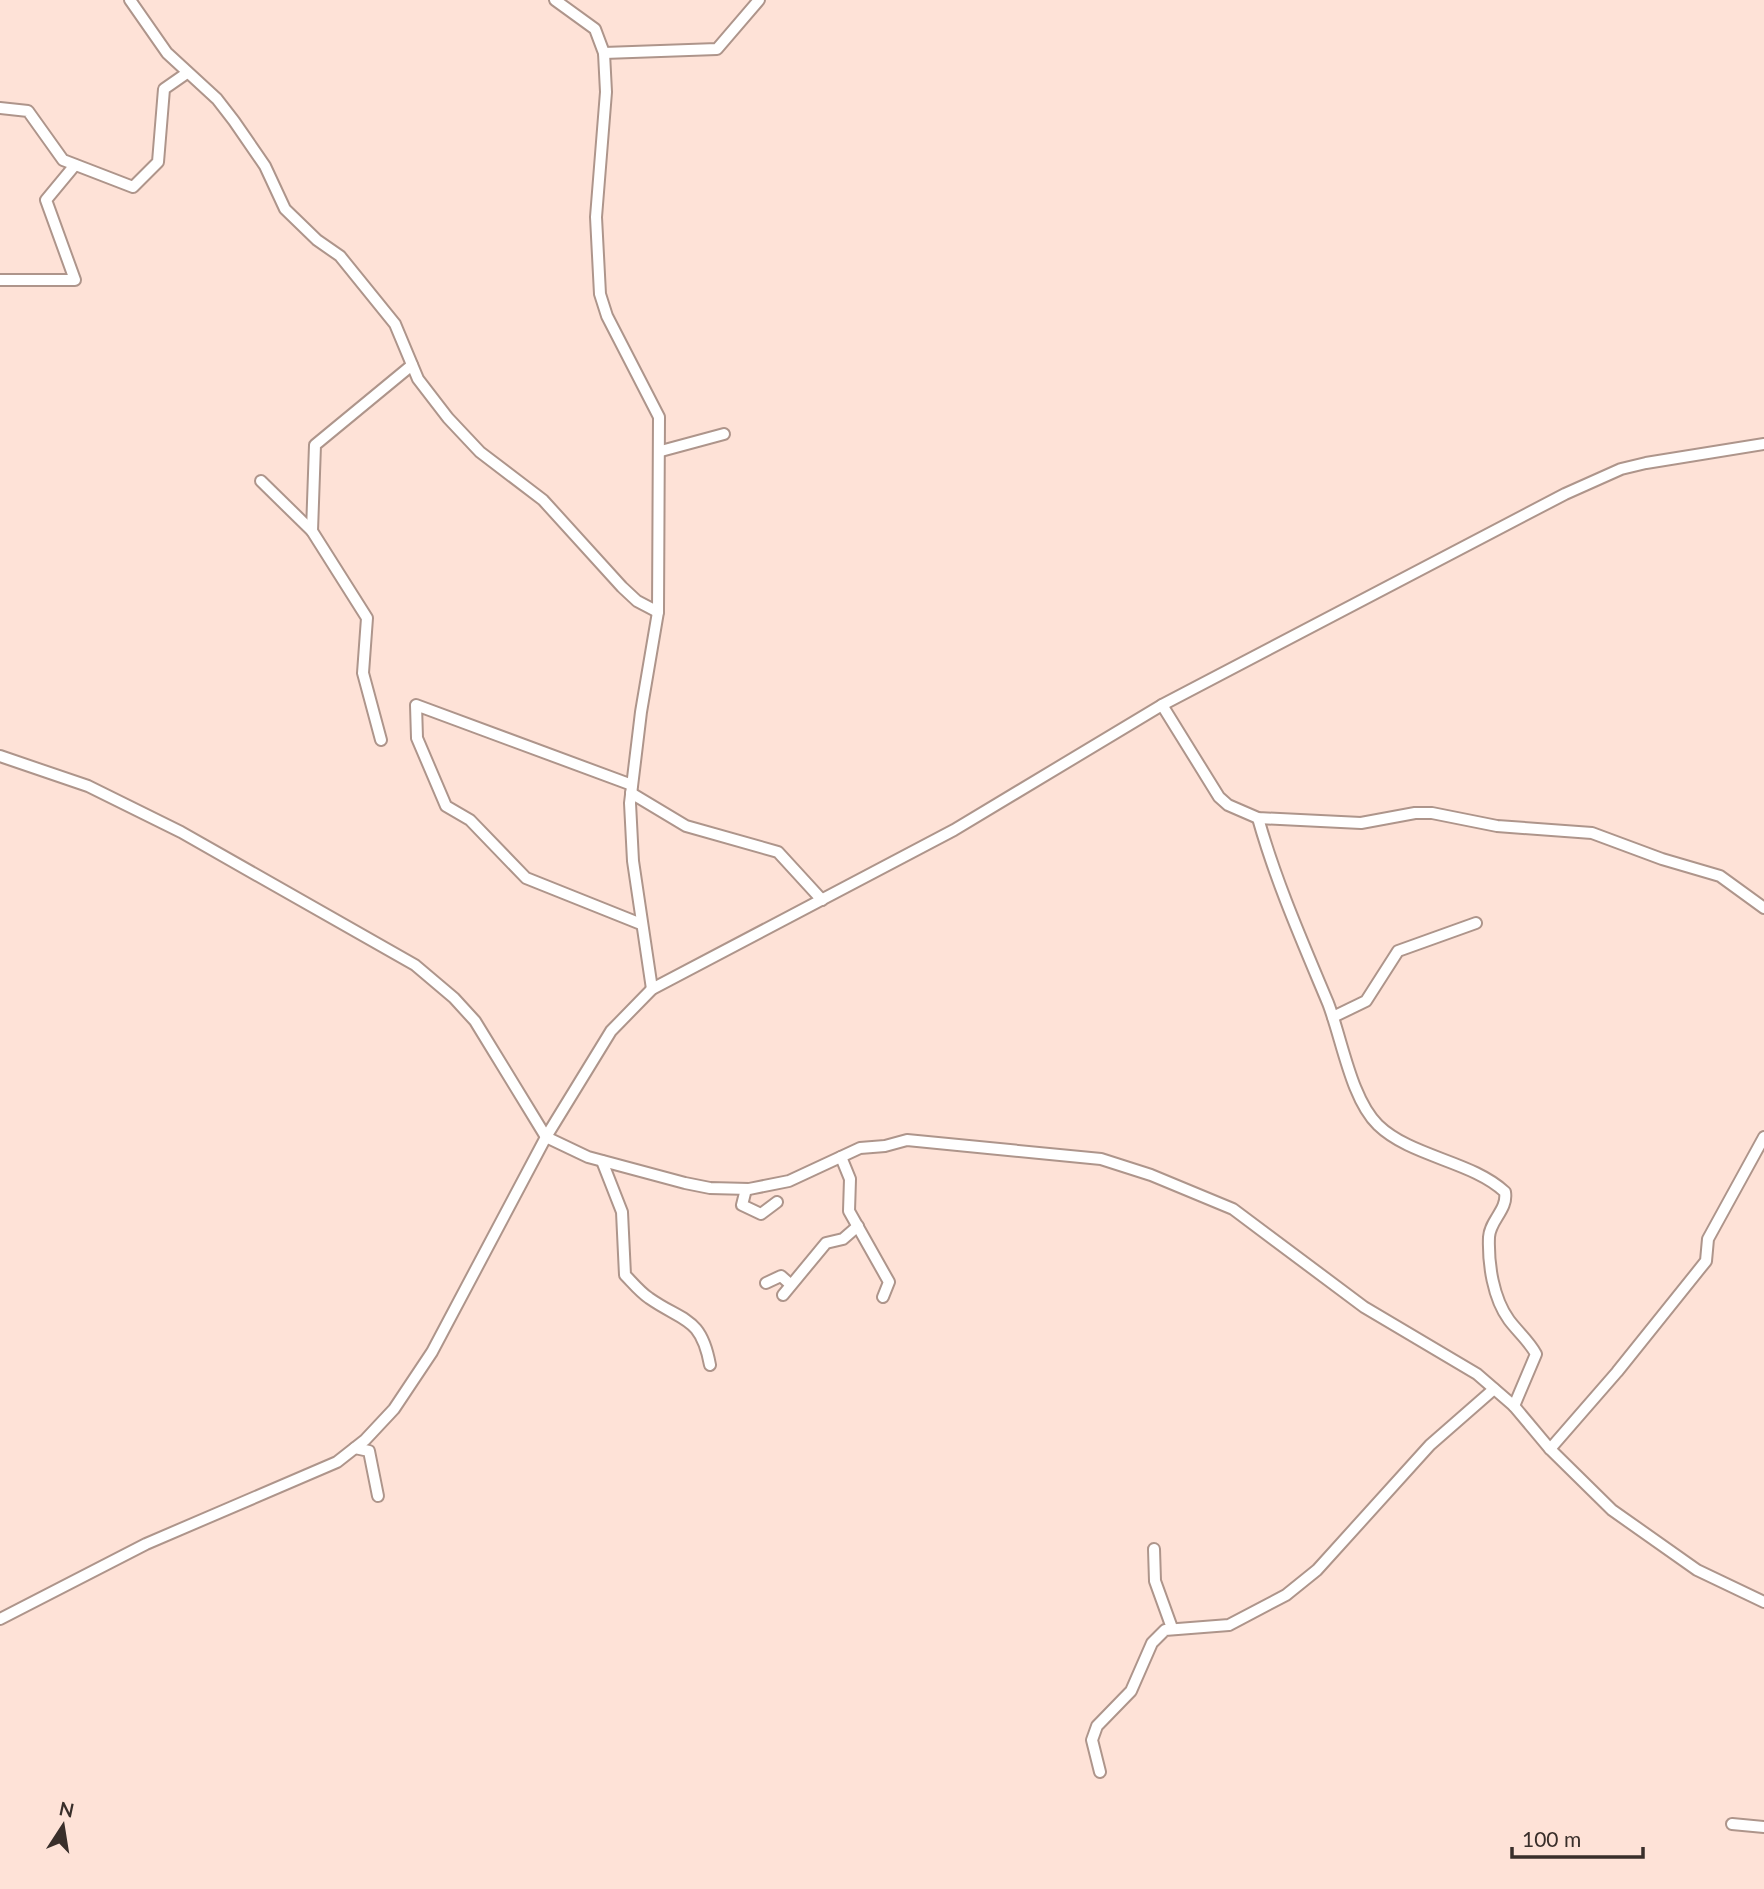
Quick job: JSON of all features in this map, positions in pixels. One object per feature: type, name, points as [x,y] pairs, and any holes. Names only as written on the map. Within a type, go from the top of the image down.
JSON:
[{"type":"street","points":[[130,0],[167,53],[217,99],[234,121],[265,166],[285,209],[317,240],[340,256],[395,324],[418,379],[448,418],[480,452],[542,500],[637,601],[658,612]]},
{"type":"street","points":[[555,0],[595,29],[604,53],[606,92],[596,217],[600,294],[607,317],[659,417],[661,451],[658,612],[640,712],[632,789],[633,861],[652,989]]},
{"type":"street","points":[[604,53],[717,49],[759,0]]},
{"type":"street","points":[[0,108],[28,111],[63,160],[133,187],[158,163],[164,89],[187,73]]},
{"type":"street","points":[[0,280],[75,280],[46,200],[75,165]]},
{"type":"street","points":[[312,531],[315,445],[412,365]]},
{"type":"street","points":[[661,451],[724,435]]},
{"type":"street","points":[[0,1619],[146,1544],[337,1462],[355,1448],[394,1409],[432,1352],[546,1137],[611,1031],[652,989],[954,830],[1162,705],[1565,494],[1621,469],[1764,444]]},
{"type":"street","points":[[261,481],[312,531],[367,618],[363,673],[382,740]]},
{"type":"street","points":[[641,924],[527,878],[470,820],[446,806],[417,738],[416,705],[632,789],[686,826],[778,852],[822,900]]},
{"type":"street","points":[[1162,705],[1219,797],[1258,818],[1361,823],[1424,813],[1497,826],[1592,833],[1662,859],[1720,876],[1764,908]]},
{"type":"street","points":[[0,757],[88,786],[181,832],[415,965],[454,998],[475,1021],[546,1137],[602,1161],[710,1188],[746,1189],[789,1181],[860,1148],[885,1146],[907,1140],[1101,1159],[1151,1175],[1233,1209],[1364,1307],[1477,1374],[1514,1406],[1550,1449],[1612,1510],[1697,1570],[1764,1602]]},
{"type":"street","points":[[1258,818],[1273,872],[1333,1017],[1364,1109],[1379,1126],[1396,1139],[1505,1192],[1501,1212],[1491,1226],[1489,1238],[1493,1284],[1499,1306],[1536,1354],[1514,1406]]},
{"type":"street","points":[[1333,1017],[1366,1001],[1398,951],[1476,923]]},
{"type":"street","points":[[1550,1449],[1617,1372],[1706,1261],[1708,1239],[1764,1138]]},
{"type":"street","points":[[841,1157],[850,1180],[849,1211],[889,1282],[883,1297]]},
{"type":"street","points":[[602,1161],[622,1212],[625,1275],[649,1298],[684,1316],[706,1341],[710,1365]]},
{"type":"street","points":[[746,1189],[742,1205],[761,1214],[777,1202]]},
{"type":"street","points":[[783,1295],[826,1243],[843,1239],[858,1226]]},
{"type":"street","points":[[765,1283],[781,1276],[790,1284]]},
{"type":"street","points":[[1100,1772],[1092,1740],[1097,1726],[1130,1691],[1152,1643],[1165,1630],[1229,1625],[1286,1595],[1317,1570],[1430,1445],[1494,1389]]},
{"type":"street","points":[[355,1448],[369,1451],[378,1496]]},
{"type":"street","points":[[1154,1549],[1155,1581],[1172,1628]]},
{"type":"street","points":[[1732,1824],[1764,1827]]}]
